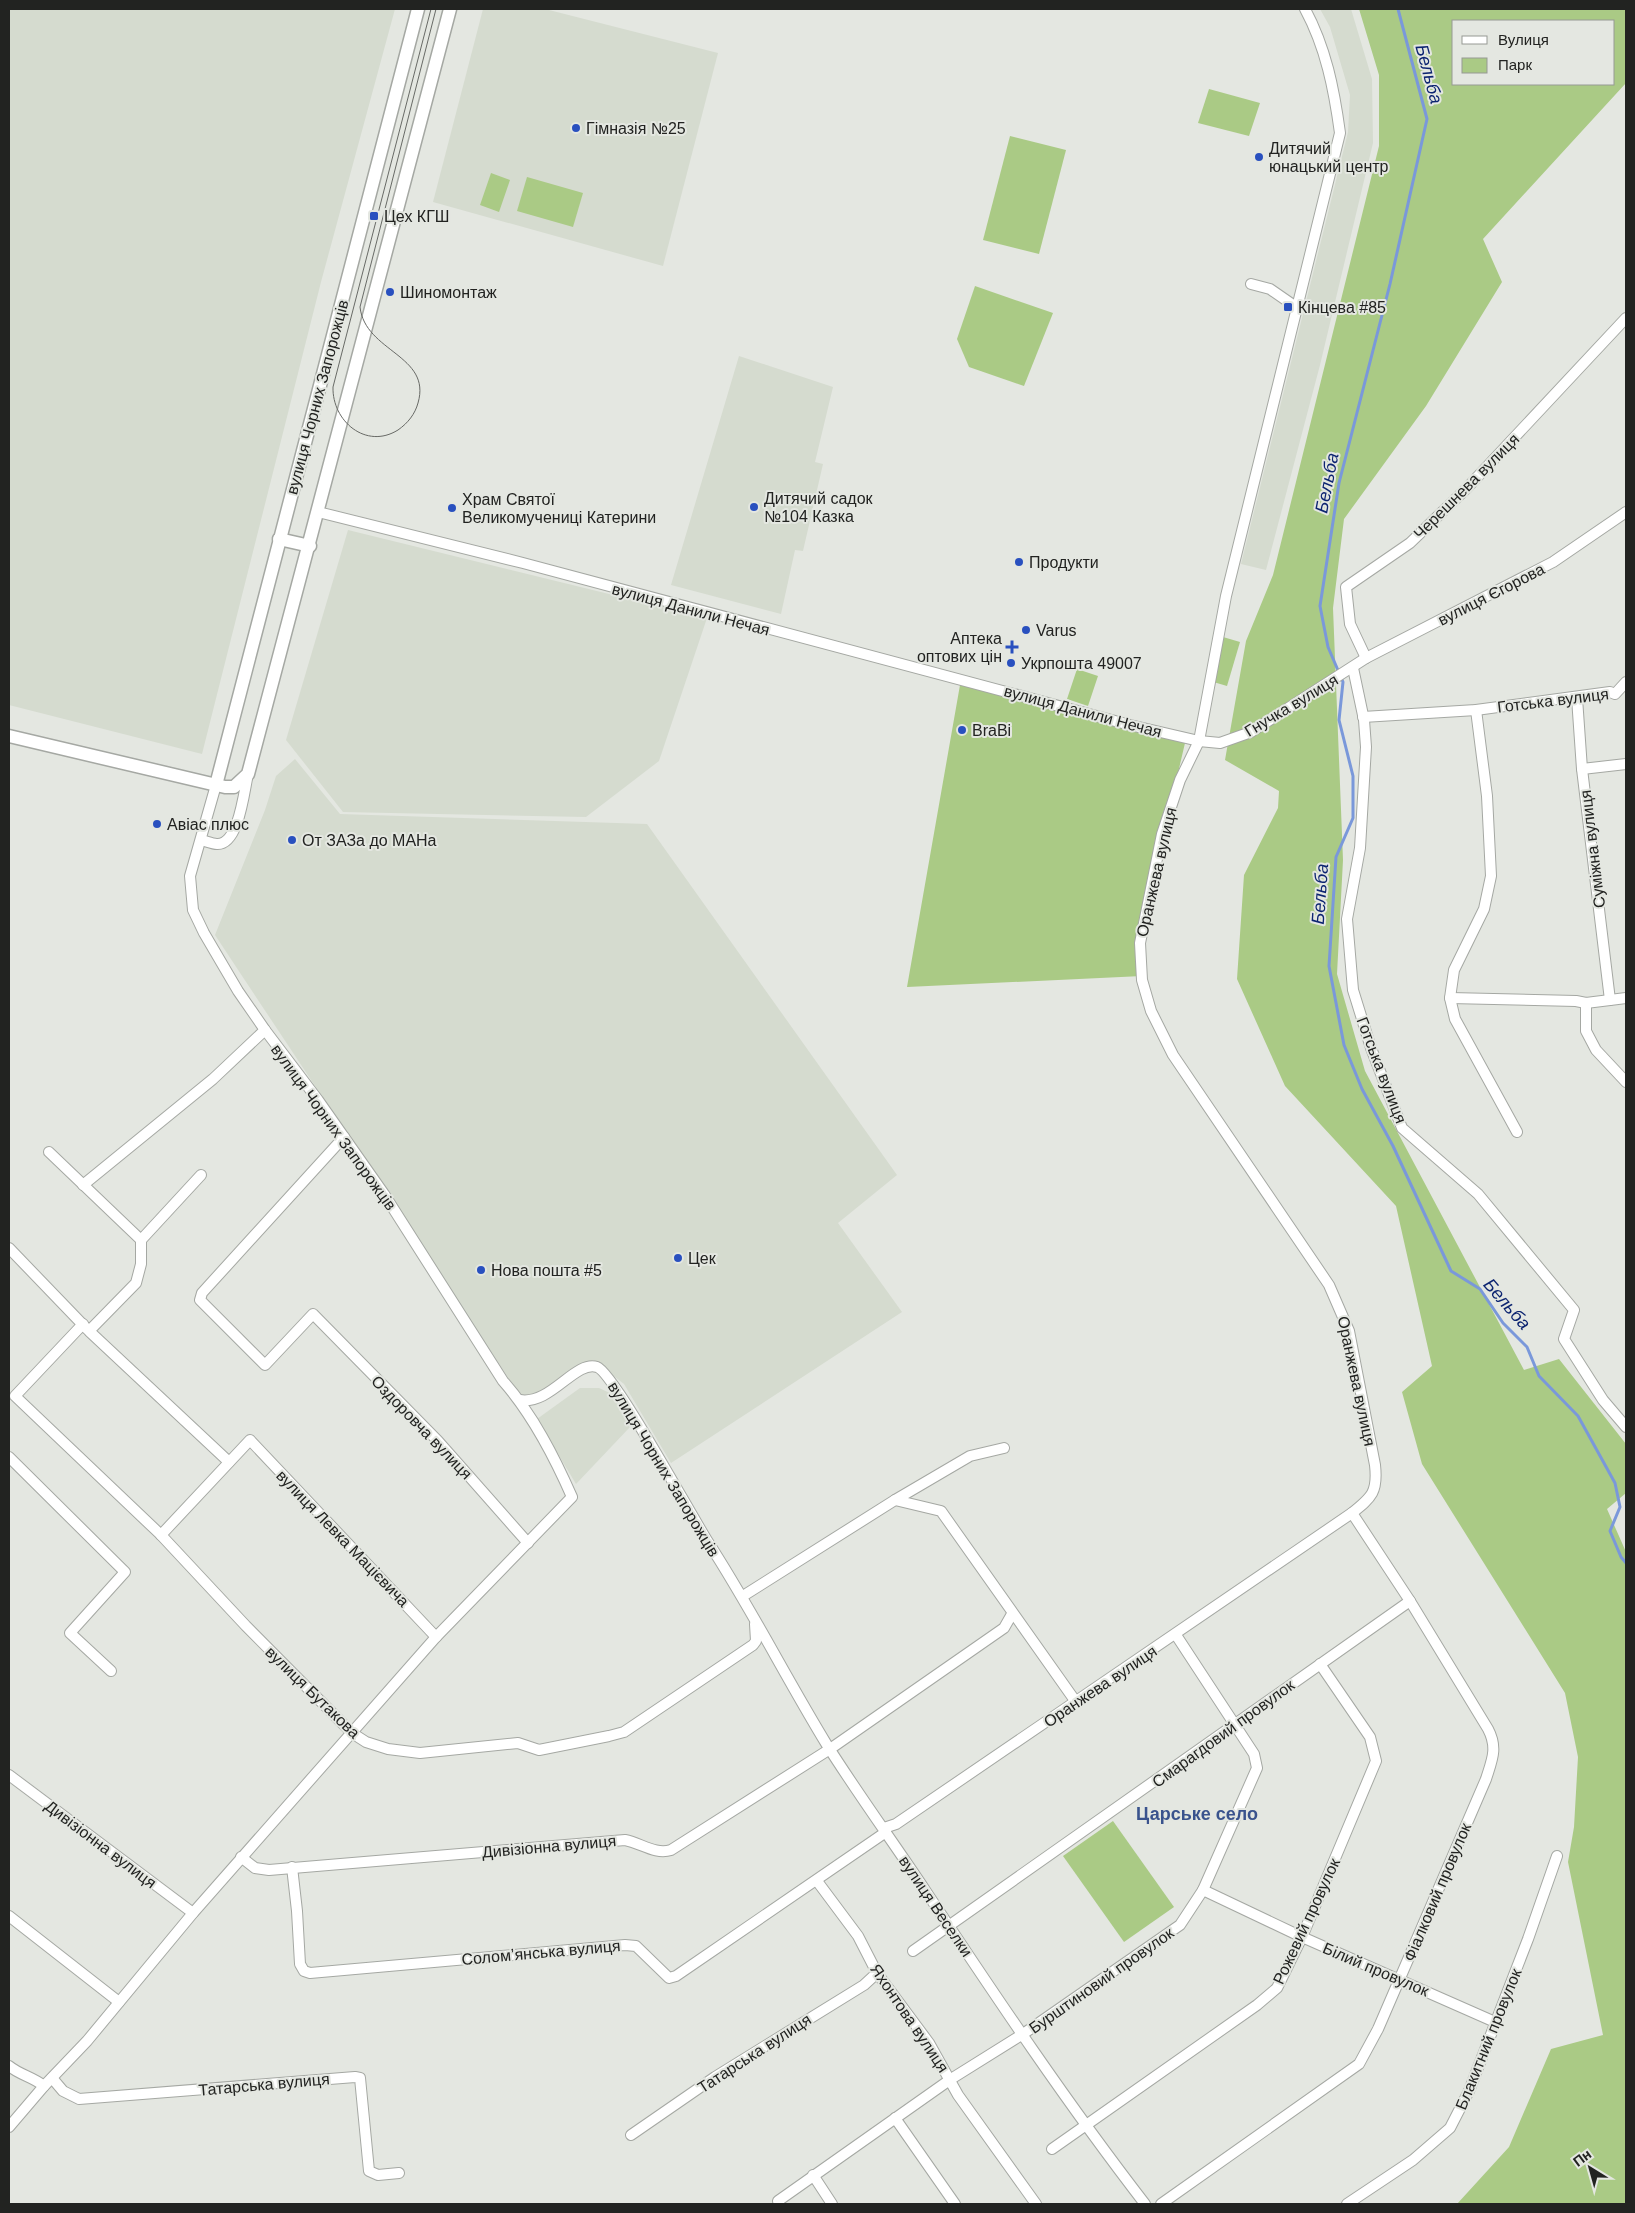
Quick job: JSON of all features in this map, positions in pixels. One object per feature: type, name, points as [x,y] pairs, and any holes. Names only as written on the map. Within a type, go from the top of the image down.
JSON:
[{"type":"main road","name":"вулиця Чорних Запорожців","points":[[216,785],[279,539],[305,450],[418,9]]},
{"type":"main road","name":"вулиця Чорних Запорожців","points":[[248,774],[310,546],[450,9]]},
{"type":"main road","points":[[279,539],[310,546]]},
{"type":"main road","points":[[9,736],[216,785],[234,787],[248,774]]},
{"type":"street","points":[[1199,741],[1226,596],[1340,133],[1333,87],[1318,34],[1305,9]]},
{"type":"street","points":[[1251,284],[1270,289],[1296,307]]},
{"type":"street","name":"Черешнева вулиця","points":[[1366,658],[1350,624],[1346,587],[1410,543],[1467,488],[1626,318]]},
{"type":"street","name":"вулиця Данили Нечая","points":[[318,512],[523,563],[1130,725],[1199,741]]},
{"type":"street","name":"вулиця Єгорова","points":[[1350,670],[1366,658],[1553,562],[1626,512]]},
{"type":"street","name":"Гнучка вулиця","points":[[1199,741],[1220,742],[1251,732],[1350,670]]},
{"type":"street","name":"Готська вулиця","points":[[1350,670],[1363,717],[1366,747],[1360,848],[1347,919],[1353,990],[1371,1048],[1402,1128],[1478,1194],[1574,1310],[1564,1339],[1603,1400],[1626,1427]]},
{"type":"street","name":"Готська вулиця","points":[[1363,717],[1476,710],[1577,698],[1610,692],[1615,694],[1626,682]]},
{"type":"street","points":[[1615,694],[1626,692]]},
{"type":"street","name":"Суміжна вулиця","points":[[1577,698],[1582,769],[1610,1000]]},
{"type":"street","name":"Готська вулиця","points":[[1476,710],[1487,796],[1492,876],[1484,909],[1454,970],[1450,998],[1455,1019],[1516,1132]]},
{"type":"street","name":"Оранжева вулиця","points":[[885,1830],[1176,1635],[1371,1498],[1376,1478],[1349,1331],[1342,1310],[1329,1285],[1173,1055],[1151,1011],[1142,980],[1140,942],[1162,834],[1180,780],[1199,741]]},
{"type":"street","points":[[1582,769],[1626,764]]},
{"type":"street","name":"вулиця Чорних Запорожців","points":[[201,840],[216,844],[222,843],[232,836],[248,774]]},
{"type":"street","name":"вулиця Чорних Запорожців","points":[[216,785],[190,876],[193,910],[211,946],[265,1030],[384,1194],[503,1381],[520,1400],[558,1463],[572,1497],[528,1543]]},
{"type":"street","points":[[1450,998],[1576,1001],[1586,1003],[1626,998]]},
{"type":"street","points":[[1586,1003],[1586,1031],[1596,1050],[1626,1082]]},
{"type":"street","points":[[83,1185],[213,1079],[265,1030]]},
{"type":"street","name":"Оздоровча вулиця","points":[[344,1137],[200,1297],[265,1365],[312,1314],[438,1441],[528,1543]]},
{"type":"street","points":[[49,1152],[141,1240]]},
{"type":"street","points":[[86,1327],[136,1283],[141,1264],[141,1240],[201,1175]]},
{"type":"street","points":[[9,1248],[86,1327],[229,1462],[161,1535]]},
{"type":"street","name":"вулиця Бутакова","points":[[86,1327],[12,1399],[161,1535],[246,1626],[352,1733],[366,1742],[388,1749],[420,1753],[518,1743],[539,1750],[624,1732],[753,1645],[757,1636],[754,1618]]},
{"type":"street","name":"вулиця Чорних Запорожців","points":[[520,1400],[538,1400],[577,1372],[590,1367],[598,1367],[606,1374],[639,1424],[685,1506],[743,1596]]},
{"type":"street","name":"вулиця Левка Мацієвича","points":[[229,1462],[250,1440],[436,1637]]},
{"type":"street","points":[[743,1596],[895,1500],[970,1456],[1004,1448]]},
{"type":"street","points":[[9,1457],[125,1572],[70,1633],[110,1671]]},
{"type":"street","points":[[895,1500],[940,1511],[1076,1702]]},
{"type":"street","name":"Фіалковий провулок","points":[[1162,2204],[1359,2064],[1369,2047],[1400,1978],[1495,1753],[1493,1739],[1488,1729],[1410,1601],[1352,1513]]},
{"type":"street","points":[[9,2127],[87,2041],[192,1913],[436,1637],[528,1543]]},
{"type":"street","name":"вулиця Веселки","points":[[743,1596],[789,1682],[830,1749],[1085,2127],[1145,2204]]},
{"type":"street","name":"Смарагдовий провулок","points":[[913,1951],[950,1927],[1410,1601]]},
{"type":"street","name":"Дивізіонна вулиця","points":[[241,1857],[255,1868],[269,1870],[625,1840],[637,1842],[663,1852],[671,1850],[830,1749],[1004,1628],[1012,1614]]},
{"type":"street","name":"Бурштиновий провулок","points":[[778,2201],[951,2079],[1023,2034],[1180,1925],[1203,1890],[1257,1768],[1254,1754],[1176,1635]]},
{"type":"street","name":"Рожевий провулок","points":[[1052,2149],[1257,2005],[1277,1988],[1302,1937],[1376,1760],[1370,1737],[1320,1664]]},
{"type":"street","name":"Дивізіонна вулиця","points":[[9,1775],[192,1913]]},
{"type":"street","name":"Соломʼянська вулиця","points":[[292,1867],[300,1964],[304,1971],[310,1973],[625,1945],[636,1946],[669,1978],[676,1976],[817,1881],[885,1830]]},
{"type":"street","name":"Блакитний провулок","points":[[1347,2204],[1413,2160],[1450,2128],[1469,2092],[1557,1856]]},
{"type":"street","name":"Яхонтова вулиця","points":[[817,1881],[858,1936],[877,1973],[929,2043],[951,2079],[958,2095],[1036,2204]]},
{"type":"street","name":"Білий провулок","points":[[1203,1890],[1302,1937],[1400,1978],[1495,2022]]},
{"type":"street","points":[[9,1916],[119,2002]]},
{"type":"street","name":"Татарська вулиця","points":[[631,2135],[715,2077],[864,1985],[877,1973]]},
{"type":"street","name":"Татарська вулиця","points":[[9,2066],[16,2071],[48,2082],[78,2099],[360,2078],[369,2171],[378,2175],[398,2174]]},
{"type":"street","points":[[895,2118],[955,2204]]},
{"type":"street","points":[[813,2175],[832,2204]]},
{"type":"shaded area","points":[[9,9],[395,9],[321,282],[202,754],[9,705]]},
{"type":"shaded area","name":"Гімназія №25","points":[[483,9],[545,9],[718,53],[663,266],[433,202]]},
{"type":"shaded area","points":[[1320,9],[1351,9],[1372,79],[1373,143],[1320,365],[1266,570],[1241,564],[1348,132],[1350,95],[1330,27]]},
{"type":"shaded area","name":"Дитячий садок №104 Казка","points":[[739,356],[833,387],[815,462],[823,464],[803,551],[795,550],[781,614],[671,585]]},
{"type":"shaded area","points":[[348,530],[707,618],[659,761],[586,817],[343,812],[286,740]]},
{"type":"shaded area","points":[[295,759],[340,814],[647,824],[897,1175],[838,1223],[902,1312],[671,1463],[624,1384],[593,1360],[533,1396],[521,1397],[215,935],[265,810],[276,776]]},
{"type":"shaded area","points":[[580,1388],[599,1388],[612,1394],[630,1427],[576,1484],[537,1419]]},
{"type":"green space","points":[[1359,9],[1626,9],[1626,83],[1483,239],[1502,282],[1426,406],[1344,519],[1333,608],[1343,860],[1337,974],[1365,1071],[1524,1370],[1559,1359],[1626,1444],[1626,1493],[1607,1509],[1626,1552],[1626,2204],[1457,2204],[1509,2147],[1551,2049],[1603,2035],[1568,1862],[1574,1827],[1578,1757],[1565,1693],[1422,1464],[1402,1392],[1432,1366],[1396,1206],[1285,1086],[1237,979],[1244,875],[1278,808],[1279,791],[1225,760],[1246,641],[1273,575],[1379,146],[1379,75]]},
{"type":"green space","points":[[1209,89],[1260,103],[1249,136],[1198,123]]},
{"type":"green space","points":[[1010,136],[1066,150],[1039,254],[983,240]]},
{"type":"green space","points":[[491,173],[510,180],[499,212],[480,205]]},
{"type":"green space","points":[[527,177],[583,193],[573,227],[517,211]]},
{"type":"green space","points":[[975,286],[1053,313],[1024,386],[969,367],[957,339]]},
{"type":"green space","points":[[1223,637],[1240,642],[1227,686],[1210,681]]},
{"type":"green space","points":[[1077,669],[1098,676],[1088,706],[1067,699]]},
{"type":"green space","points":[[960,685],[1185,743],[1145,914],[1142,976],[907,987]]},
{"type":"green space","points":[[1113,1821],[1174,1907],[1124,1942],[1063,1856]]},
{"type":"waterway","name":"Бельба","points":[[1398,9],[1427,119],[1390,284],[1339,483],[1320,606],[1328,647],[1343,682],[1339,720],[1353,776],[1353,818],[1336,857],[1329,966],[1344,1045],[1362,1089],[1393,1146],[1451,1271],[1480,1289],[1503,1323],[1527,1347],[1539,1376],[1578,1416],[1615,1483],[1620,1507],[1610,1531],[1621,1557],[1626,1563]]},
{"type":"tram line","points":[[431,9],[333,387],[338,411],[345,421],[353,429],[363,434],[374,436],[386,435],[398,430],[413,415],[418,403],[420,387],[416,374],[407,363],[373,334],[365,322],[360,307],[436,9]]},
{"type":"place","name":"Гімназія №25","points":[[576,128]]},
{"type":"place","name":"Дитячий юнацький центр","points":[[1259,157]]},
{"type":"place","name":"Цех КГШ","points":[[374,216]]},
{"type":"place","name":"Шиномонтаж","points":[[390,292]]},
{"type":"place","name":"Кінцева #85","points":[[1288,307]]},
{"type":"place","name":"Дитячий садок №104 Казка","points":[[754,507]]},
{"type":"place","name":"Храм Святої Великомучениці Катерини","points":[[452,508]]},
{"type":"place","name":"Продукти","points":[[1019,562]]},
{"type":"place","name":"Varus","points":[[1026,630]]},
{"type":"place","name":"Аптека оптових цін","points":[[1012,647]]},
{"type":"place","name":"Укрпошта 49007","points":[[1011,663]]},
{"type":"place","name":"BraBi","points":[[962,730]]},
{"type":"place","name":"Авіас плюс","points":[[157,824]]},
{"type":"place","name":"От ЗАЗа до МАНа","points":[[292,840]]},
{"type":"place","name":"Цек","points":[[678,1258]]},
{"type":"place","name":"Нова пошта #5","points":[[481,1270]]},
{"type":"district","name":"Царське село","points":[[1197,1814]]}]
